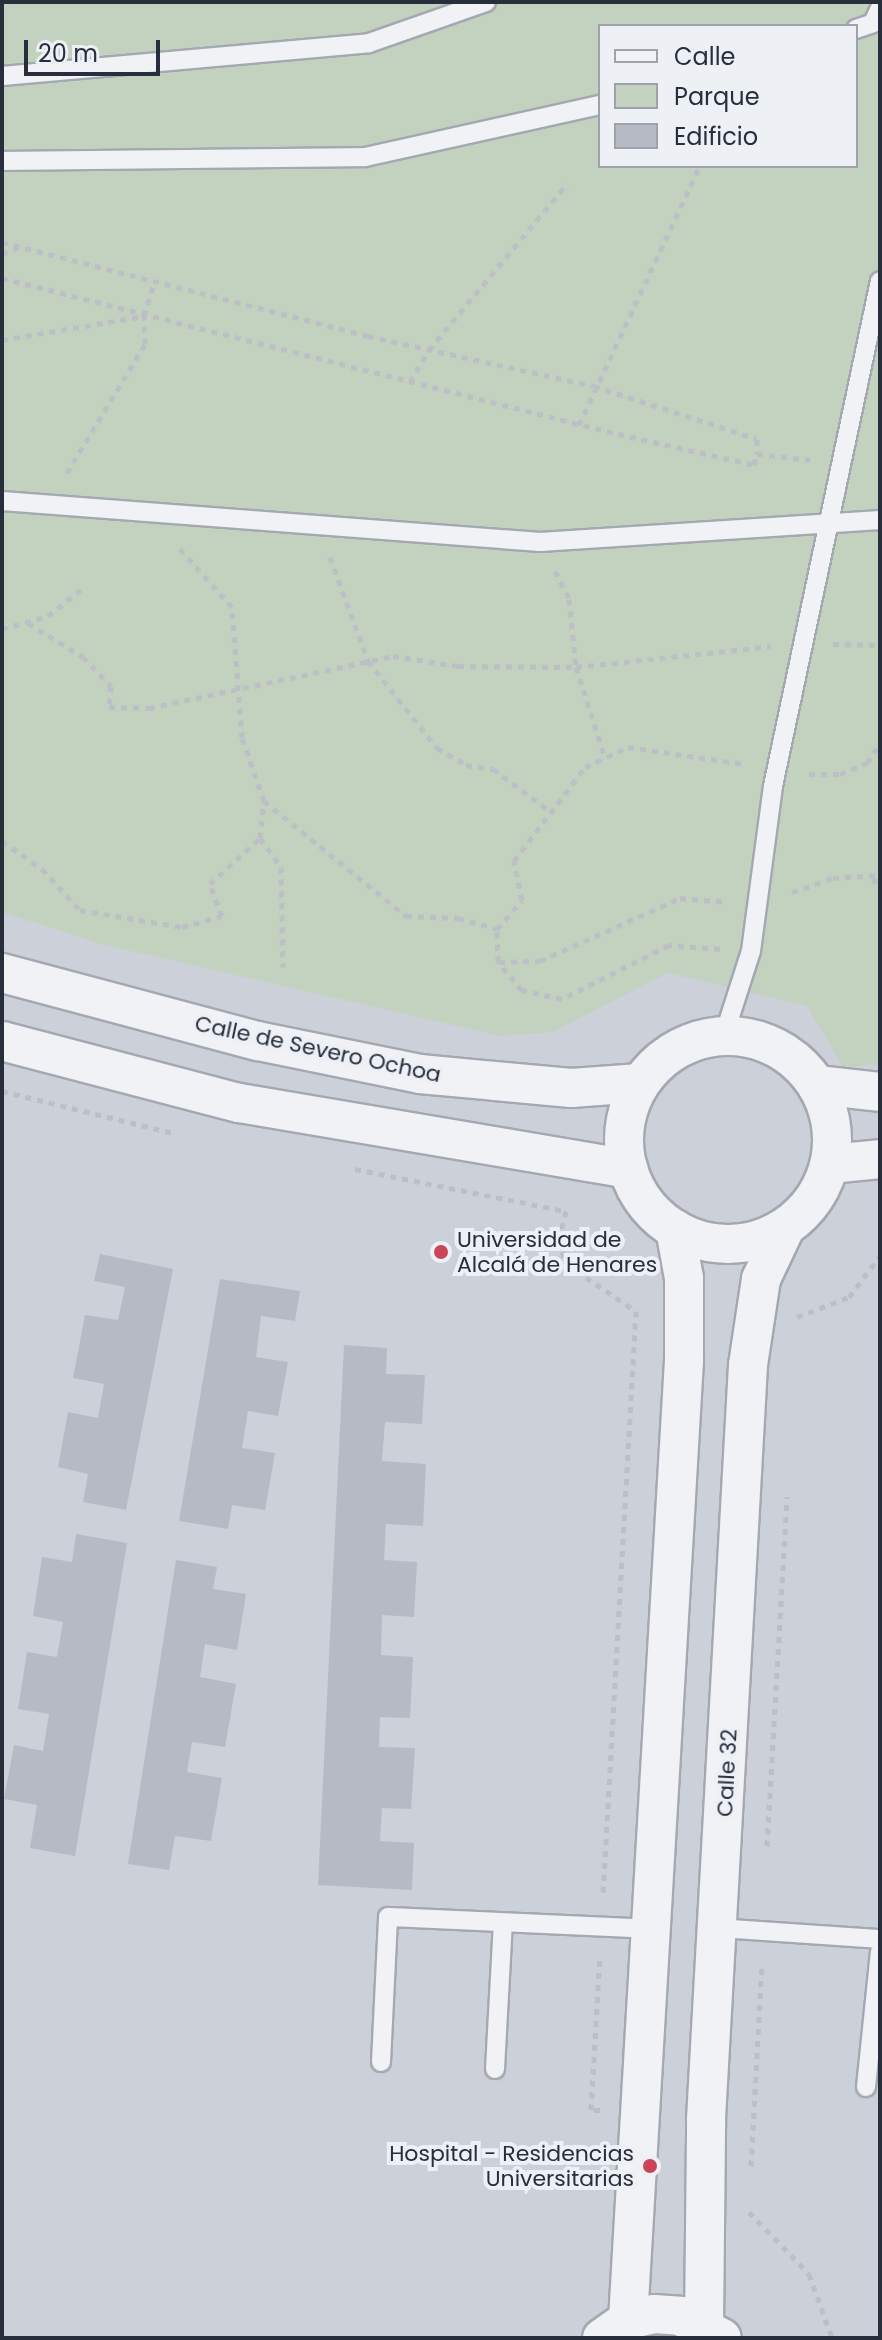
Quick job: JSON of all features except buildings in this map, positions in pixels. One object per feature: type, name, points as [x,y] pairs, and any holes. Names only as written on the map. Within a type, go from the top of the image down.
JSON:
[{"type":"street","name":"Calle de Severo Ochoa","points":[[2,973],[258,1041],[420,1074],[571,1088],[640,1083]]},
{"type":"street","points":[[724,1035],[780,1048],[817,1085],[833,1137],[830,1164],[821,1189],[785,1228],[730,1244],[675,1229],[654,1213],[628,1169],[623,1139],[640,1083],[672,1053],[724,1035]]},
{"type":"street","points":[[2,1041],[239,1103],[628,1169]]},
{"type":"street","points":[[817,1085],[880,1092]]},
{"type":"street","points":[[830,1164],[880,1159]]},
{"type":"street","name":"Calle 32","points":[[713,2332],[706,2119],[748,1365],[761,1279],[785,1228]]},
{"type":"street","points":[[675,1229],[684,1278],[684,1360],[641,2111],[615,2329],[654,2314],[713,2332]]},
{"type":"lane","points":[[2,76],[369,43],[486,2]]},
{"type":"lane","points":[[858,28],[873,23],[880,8]]},
{"type":"lane","points":[[2,161],[365,157],[598,105]]},
{"type":"lane","points":[[724,1035],[751,951],[776,771],[880,281]]},
{"type":"lane","points":[[2,501],[540,542],[828,520],[880,520]]},
{"type":"lane","points":[[381,2062],[388,1917],[651,1929]]},
{"type":"lane","points":[[495,2069],[503,1923]]},
{"type":"lane","points":[[718,1928],[880,1939]]},
{"type":"lane","points":[[866,2087],[880,1952]]},
{"type":"path","points":[[579,425],[594,386],[699,168]]},
{"type":"path","points":[[410,382],[429,350],[567,184]]},
{"type":"path","points":[[2,242],[429,350],[594,386],[757,439],[757,454],[754,465],[579,425],[2,278]]},
{"type":"path","points":[[2,254],[20,246]]},
{"type":"path","points":[[48,504],[145,344],[144,316],[155,281]]},
{"type":"path","points":[[2,340],[144,316]]},
{"type":"path","points":[[757,454],[840,464]]},
{"type":"path","points":[[2,841],[42,869],[80,910],[182,927],[222,916],[210,884],[260,838],[264,801],[242,738],[232,607],[151,512]]},
{"type":"path","points":[[300,523],[329,556],[368,661],[437,748],[466,765],[493,769],[547,810]]},
{"type":"path","points":[[540,542],[569,599],[576,667],[605,758]]},
{"type":"path","points":[[2,629],[28,623],[83,588]]},
{"type":"path","points":[[28,623],[83,657],[111,686],[109,707],[149,708],[238,686],[393,656],[458,666],[576,667],[803,642],[880,645]]},
{"type":"path","points":[[751,951],[669,945],[562,999],[522,990],[498,962],[497,929],[522,900],[514,861],[547,810],[585,767],[628,747],[776,771],[840,774],[867,763],[880,744]]},
{"type":"path","points":[[264,801],[406,916],[458,918],[497,929]]},
{"type":"path","points":[[260,838],[281,867],[283,967]]},
{"type":"path","points":[[498,962],[540,961],[680,898],[756,904],[833,878],[877,877],[880,889]]},
{"type":"path","points":[[566,1211],[559,1240],[566,1264],[636,1311],[591,2110],[641,2111]]},
{"type":"path","points":[[794,1334],[795,1318],[849,1297],[880,1256]]},
{"type":"path","points":[[767,1850],[787,1491]]},
{"type":"path","points":[[750,2183],[763,1931]]},
{"type":"path","points":[[749,2199],[749,2214],[809,2274],[832,2338]]},
{"type":"shaded area","name":"Universidad de Alcalá de Henares","points":[[2,2],[880,2],[880,2338],[2,2338]]},
{"type":"green space","points":[[2,2],[880,2],[880,1064],[843,1067],[807,1006],[668,973],[552,1032],[501,1036],[101,944],[2,912]]},
{"type":"place","name":"Universidad de Alcalá de Henares","points":[[441,1252]]},
{"type":"place","name":"Hospital - Residencias Universitarias","points":[[650,2166]]}]
